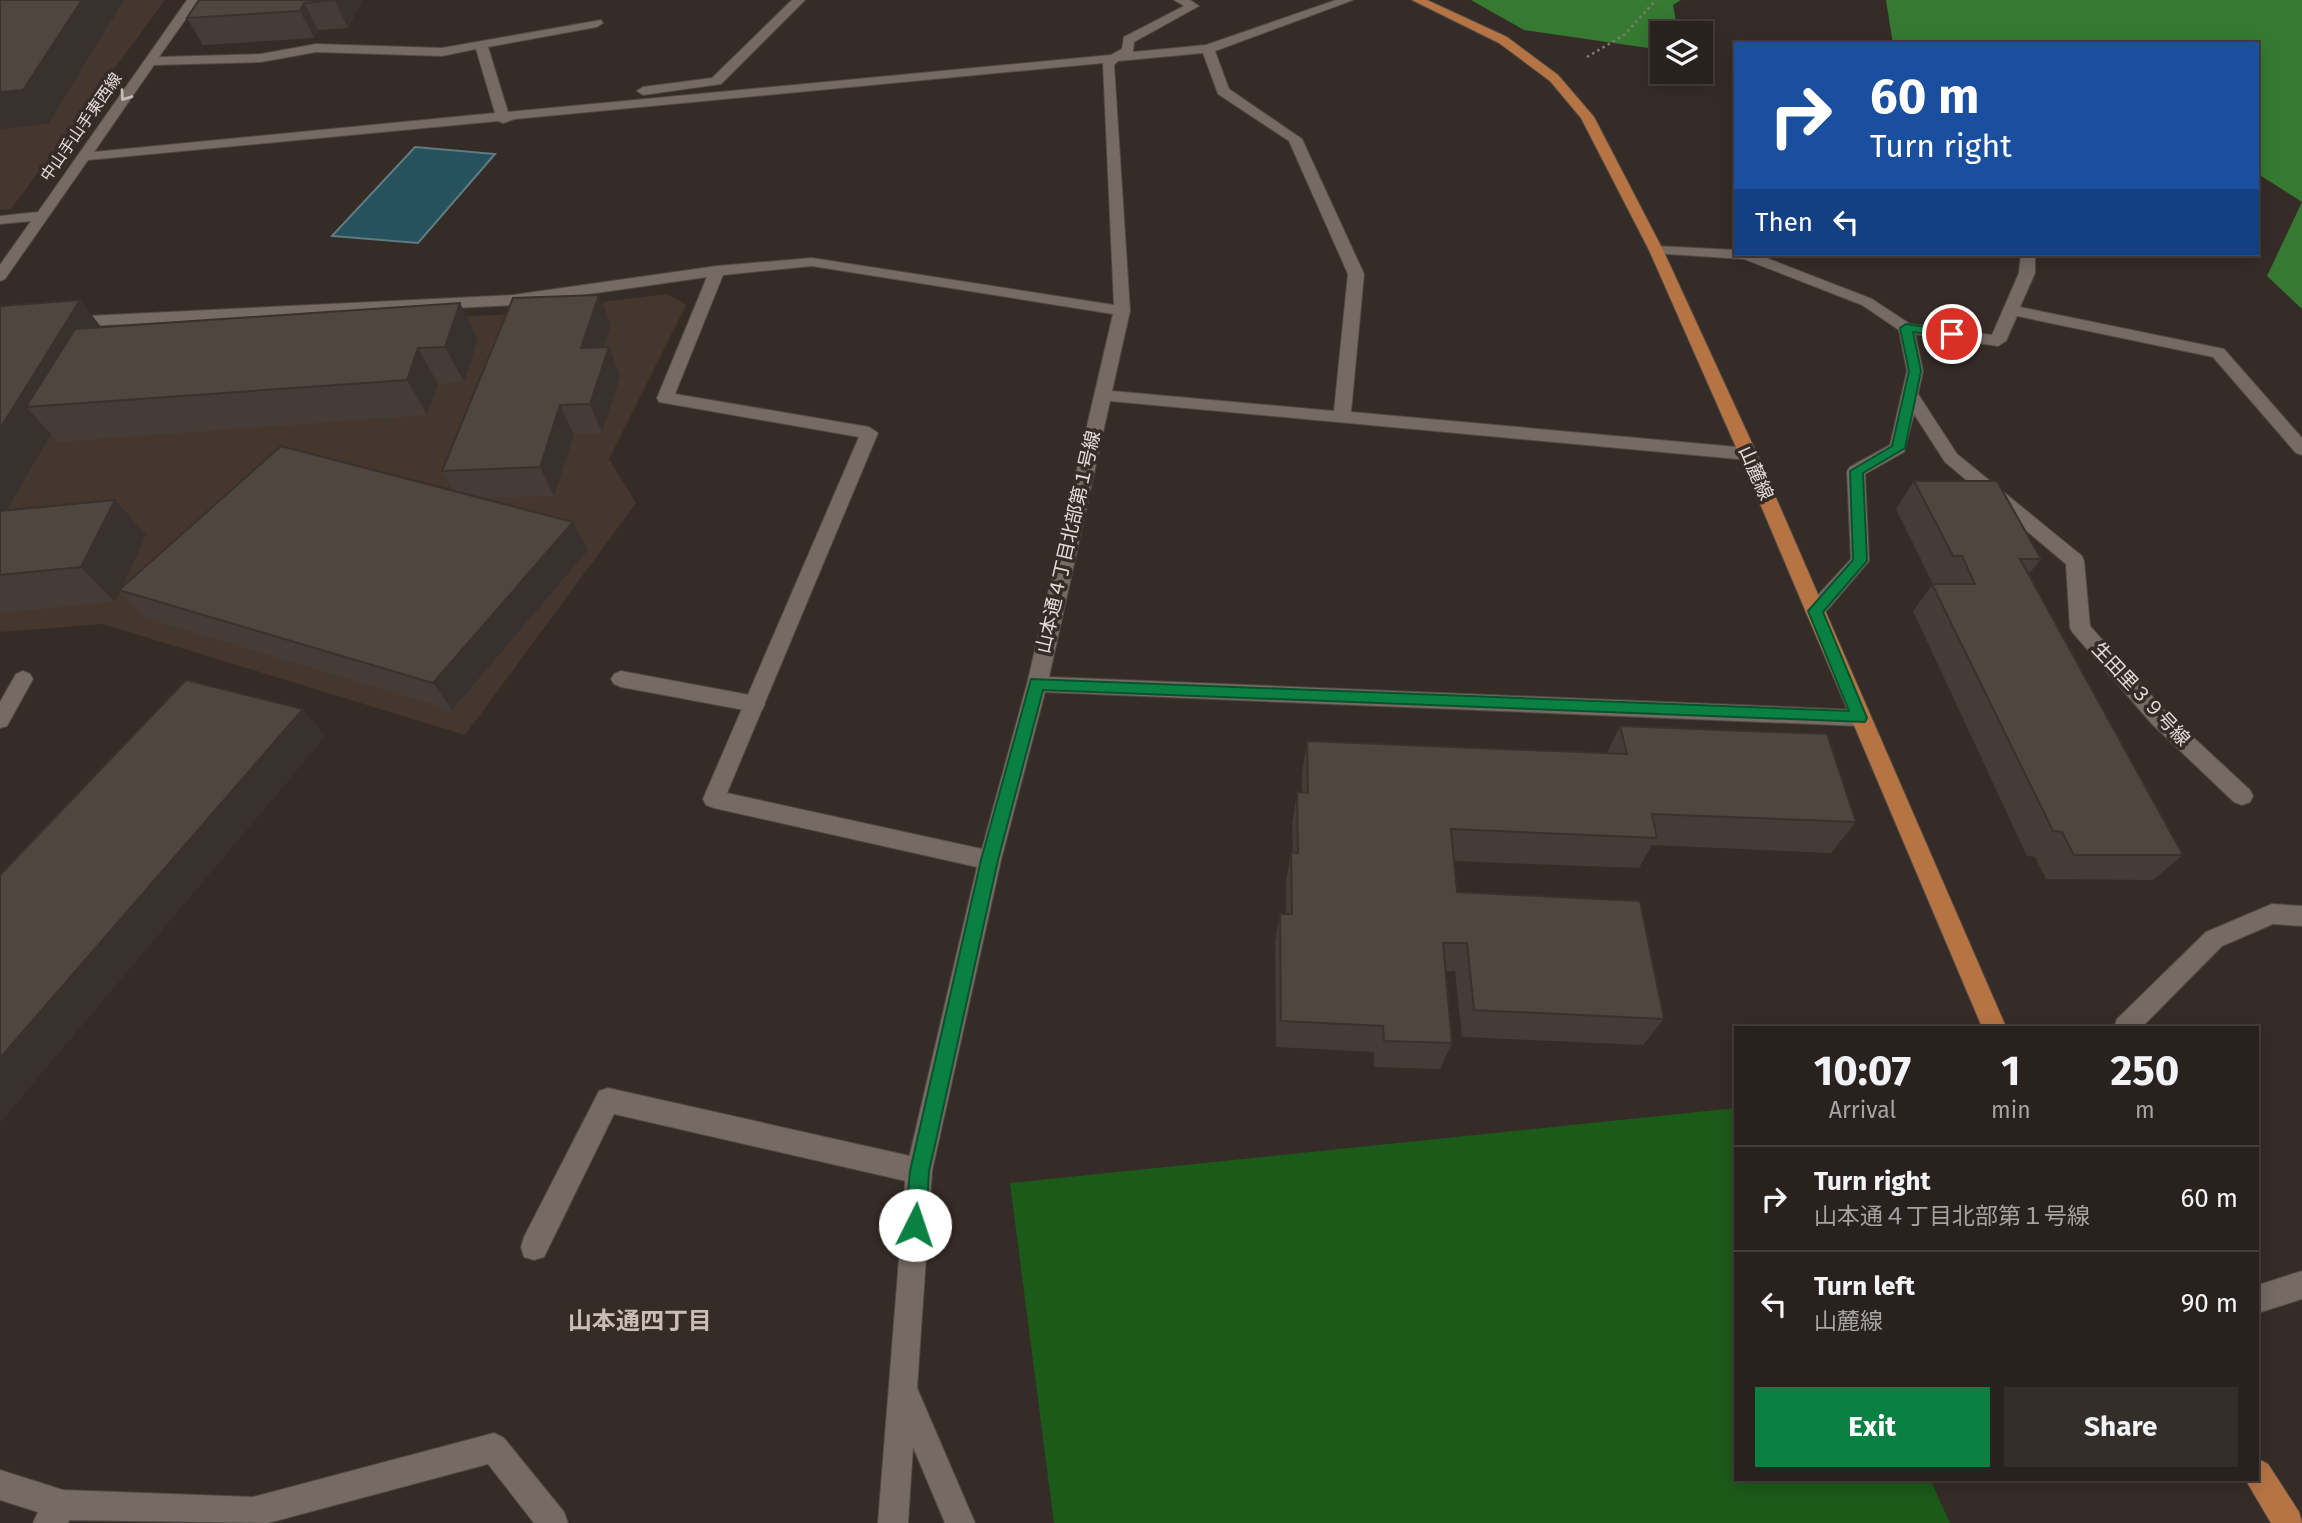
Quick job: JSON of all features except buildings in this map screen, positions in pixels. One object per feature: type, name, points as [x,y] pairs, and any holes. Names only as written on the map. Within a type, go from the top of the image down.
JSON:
[{"type":"main road","name":"山麓線","points":[[1418,0],[1503,40],[1554,78],[1587,117],[1656,250],[1748,454],[1859,718],[1994,1026]]},
{"type":"main road","points":[[2259,1476],[2288,1523]]},
{"type":"street","name":"中山手山手東西線","points":[[0,276],[193,0]]},
{"type":"street","points":[[503,119],[568,100],[716,81],[799,0]]},
{"type":"street","points":[[1114,58],[1128,51],[1128,40],[1193,6],[1180,0]]},
{"type":"street","points":[[81,157],[503,119],[1208,49],[1347,0]]},
{"type":"street","points":[[149,61],[261,58],[316,48],[442,52],[597,23]]},
{"type":"street","points":[[481,45],[503,119]]},
{"type":"street","points":[[1208,49],[1223,91],[1295,139],[1356,274],[1342,419]]},
{"type":"street","name":"山本通４丁目北部第１号線","points":[[1114,58],[1108,64],[1122,311],[1037,684],[1859,718]]},
{"type":"street","points":[[0,220],[41,216]]},
{"type":"street","points":[[1656,250],[1734,254]]},
{"type":"street","points":[[1749,256],[1867,302],[1906,328],[1998,341],[2027,273],[2028,256]]},
{"type":"street","points":[[55,322],[513,300],[717,271],[812,262],[1122,311]]},
{"type":"street","points":[[717,271],[665,398],[869,433],[714,799],[989,860]]},
{"type":"street","points":[[2012,310],[2218,353],[2302,449]]},
{"type":"street","points":[[1815,611],[1860,561],[1856,471],[1898,448],[1915,371],[1906,328]]},
{"type":"street","name":"生田里３９号線","points":[[1909,393],[1951,457],[2075,561],[2080,628],[2160,718],[2242,796]]},
{"type":"street","points":[[1101,395],[1748,454]]},
{"type":"street","points":[[0,720],[23,679]]},
{"type":"street","points":[[621,679],[755,704]]},
{"type":"street","points":[[893,1523],[919,1171],[989,860],[1037,684]]},
{"type":"street","points":[[2127,1026],[2214,939],[2272,914],[2302,916]]},
{"type":"street","points":[[534,1247],[608,1100],[919,1171]]},
{"type":"street","points":[[2259,1298],[2302,1285]]},
{"type":"street","points":[[904,1389],[960,1523]]},
{"type":"street","points":[[0,1485],[56,1514],[253,1512],[494,1448],[553,1523]]},
{"type":"path","points":[[1554,78],[1624,35],[1656,0]]},
{"type":"shaded area","points":[[0,0],[165,0],[11,209],[0,210]]},
{"type":"shaded area","points":[[667,294],[686,305],[609,459],[636,503],[465,735],[103,624],[0,632],[0,335],[498,315]]},
{"type":"green space","points":[[1471,0],[1681,0],[1673,5],[1676,21],[1650,21],[1650,48],[1524,30]]},
{"type":"green space","points":[[1886,0],[2302,0],[2302,202],[2259,175],[2259,42],[1893,42]]},
{"type":"green space","points":[[2302,202],[2302,309],[2267,276]]},
{"type":"green space","points":[[1734,1108],[1734,1481],[1931,1481],[1950,1523],[1054,1523],[1010,1183]]},
{"type":"water","points":[[415,147],[495,154],[418,243],[332,236]]},
{"type":"district","name":"山本通四丁目","points":[[640,1321]]},
{"type":"route","points":[[915,1225],[919,1171],[989,860],[1037,684],[1859,718],[1815,611],[1860,561],[1856,471],[1898,448],[1915,371],[1906,328],[1952,334]]}]
